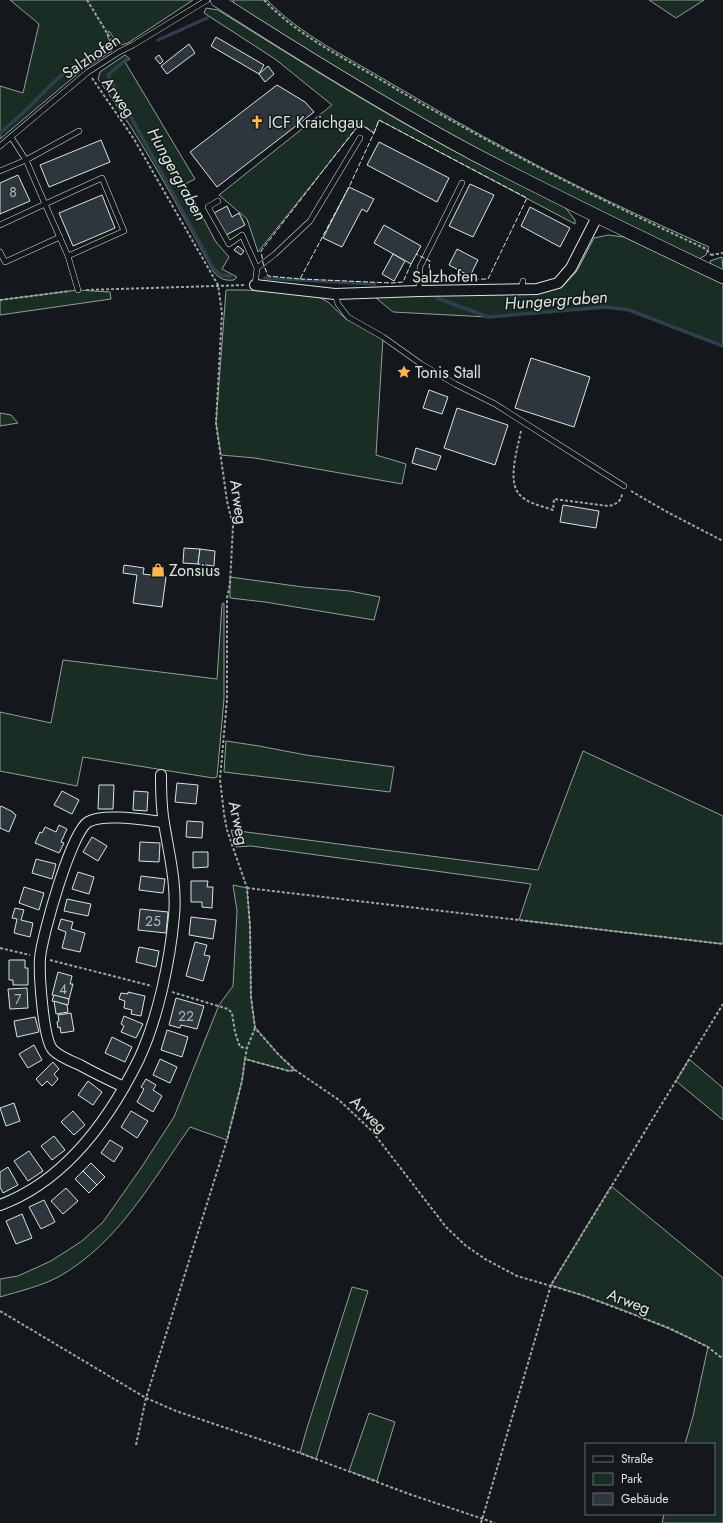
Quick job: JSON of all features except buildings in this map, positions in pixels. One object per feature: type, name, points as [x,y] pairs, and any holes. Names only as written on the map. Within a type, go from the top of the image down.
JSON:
[{"type":"street","points":[[217,0],[292,49],[473,153],[597,217],[723,277]]},
{"type":"street","name":"Salzhofen","points":[[255,285],[335,294],[522,286],[537,288],[558,282],[571,268],[597,217]]},
{"type":"street","points":[[0,1205],[37,1187],[72,1157],[100,1126],[139,1059],[152,1026],[162,989],[174,916],[175,890],[173,868],[164,822],[161,775]]},
{"type":"street","points":[[124,1087],[69,1060],[53,1050],[47,1038],[41,994],[40,958],[56,892],[74,844],[87,823],[98,818],[118,818],[164,822]]},
{"type":"lane","name":"Salzhofen","points":[[0,146],[88,72],[207,0]]},
{"type":"lane","points":[[0,171],[26,160],[79,131]]},
{"type":"lane","points":[[11,137],[26,160],[68,256],[78,290]]},
{"type":"lane","points":[[257,268],[275,254],[310,221],[360,138]]},
{"type":"lane","points":[[0,225],[102,178],[124,231],[68,256]]},
{"type":"lane","points":[[419,290],[420,267],[462,184]]},
{"type":"lane","points":[[218,201],[208,207],[228,244],[242,235],[257,268],[255,285]]},
{"type":"lane","points":[[0,252],[5,262],[60,238]]},
{"type":"lane","points":[[335,294],[338,304],[348,317],[383,337],[421,364],[455,384],[495,404],[624,486]]},
{"type":"path","points":[[87,0],[119,52]]},
{"type":"path","points":[[264,0],[278,14],[313,40],[440,115],[590,195],[706,249],[711,255],[723,253]]},
{"type":"path","name":"Arweg","points":[[88,72],[134,139],[218,285],[222,313],[216,423],[227,500],[233,526],[230,584],[227,598],[227,700],[220,779],[224,814],[246,888],[250,926],[251,998],[255,1028],[278,1054],[295,1070],[339,1100],[372,1131],[446,1227],[465,1245],[485,1259],[517,1276],[582,1295],[669,1328],[708,1347],[723,1359]]},
{"type":"path","points":[[0,300],[78,290],[255,285]]},
{"type":"path","points":[[523,422],[513,470],[514,484],[518,494],[526,499],[553,510],[554,499],[608,506],[616,505],[621,499],[624,486],[669,513],[723,541]]},
{"type":"path","points":[[246,888],[723,944]]},
{"type":"path","points":[[0,948],[162,989],[228,1009],[232,1013],[235,1032],[240,1047],[247,1048]]},
{"type":"path","points":[[481,1523],[551,1285],[723,1004]]},
{"type":"path","points":[[136,1445],[146,1398],[227,1140],[242,1081],[247,1048],[255,1028]]},
{"type":"path","points":[[245,1059],[289,1071],[295,1070]]},
{"type":"path","points":[[0,1312],[146,1398],[176,1411],[300,1453],[409,1494],[495,1523]]},
{"type":"green space","points":[[10,0],[193,0],[128,43],[121,45],[117,43],[109,31],[107,35],[112,46],[112,51],[81,71],[0,139],[0,86],[23,93],[39,24]]},
{"type":"green space","points":[[233,0],[267,0],[294,24],[340,54],[539,167],[709,247],[706,255],[699,259],[473,149],[377,95],[234,4]]},
{"type":"green space","points":[[649,0],[704,0],[676,18]]},
{"type":"green space","points":[[206,8],[218,10],[344,88],[440,143],[565,207],[575,220],[575,224],[379,120],[374,133],[360,124],[258,252],[247,219],[219,195],[332,105],[275,59],[204,13]]},
{"type":"green space","points":[[125,55],[130,59],[125,62],[195,179],[185,184],[216,242],[229,257],[222,269],[237,277],[234,280],[222,279],[213,271],[173,198],[130,125],[98,79],[100,72]]},
{"type":"green space","points":[[608,235],[624,237],[723,284],[723,346],[629,310],[606,307],[488,317],[393,312],[376,298],[419,291],[521,290],[562,287],[577,271],[594,238]]},
{"type":"green space","points":[[722,257],[723,270],[711,265],[710,261]]},
{"type":"green space","points":[[78,290],[110,292],[111,299],[0,315],[0,300]]},
{"type":"green space","points":[[226,290],[315,295],[328,302],[346,319],[383,337],[376,455],[406,464],[402,484],[255,458],[221,455],[216,423]]},
{"type":"green space","points":[[0,413],[11,415],[18,423],[0,426]]},
{"type":"green space","points":[[230,577],[303,587],[350,591],[380,597],[374,620],[265,602],[230,598]]},
{"type":"green space","points":[[224,603],[224,699],[217,777],[213,778],[83,757],[77,786],[0,771],[0,712],[51,723],[63,660],[217,679],[222,604]]},
{"type":"green space","points":[[226,741],[306,755],[394,767],[390,792],[224,772]]},
{"type":"green space","points":[[583,751],[723,816],[723,944],[519,920],[531,884],[251,846],[236,847],[231,830],[538,870]]},
{"type":"green space","points":[[233,885],[247,888],[250,926],[251,997],[255,1027],[278,1054],[295,1070],[289,1071],[245,1059],[242,1081],[227,1140],[190,1127],[133,1209],[100,1246],[81,1262],[53,1280],[0,1297],[0,1279],[18,1276],[51,1261],[82,1241],[103,1222],[141,1168],[174,1117],[219,1005],[233,986],[237,911]]},
{"type":"green space","points":[[689,1059],[723,1088],[723,1120],[676,1081]]},
{"type":"green space","points":[[611,1186],[723,1278],[723,1523],[662,1523],[664,1515],[715,1515],[715,1443],[685,1443],[693,1416],[708,1347],[631,1313],[551,1285]]},
{"type":"green space","points":[[352,1287],[368,1291],[316,1459],[300,1453]]},
{"type":"green space","points":[[369,1413],[395,1422],[377,1481],[349,1471]]},
{"type":"waterway","points":[[158,40],[207,18]]},
{"type":"waterway","name":"Hungergraben","points":[[127,59],[108,75],[213,268],[220,275],[230,276]]},
{"type":"waterway","name":"Hungergraben","points":[[0,133],[63,74],[72,68],[90,61]]},
{"type":"waterway","name":"Hungergraben","points":[[265,278],[375,284]]},
{"type":"waterway","name":"Hungergraben","points":[[437,298],[488,317],[606,307],[629,310],[723,346]]},
{"type":"fence","points":[[374,133],[379,120],[527,198],[488,279],[437,280],[430,272],[430,261],[416,254]]},
{"type":"fence","points":[[360,123],[374,133],[349,187],[300,279],[268,276],[263,263],[261,251],[360,123]]},
{"type":"fence","points":[[300,279],[392,283],[403,282],[411,264]]},
{"type":"place","name":"ICF Kraichgau","points":[[257,122]]},
{"type":"place","name":"Tonis Stall","points":[[404,372]]},
{"type":"place","name":"Zonsius","points":[[158,570]]}]
